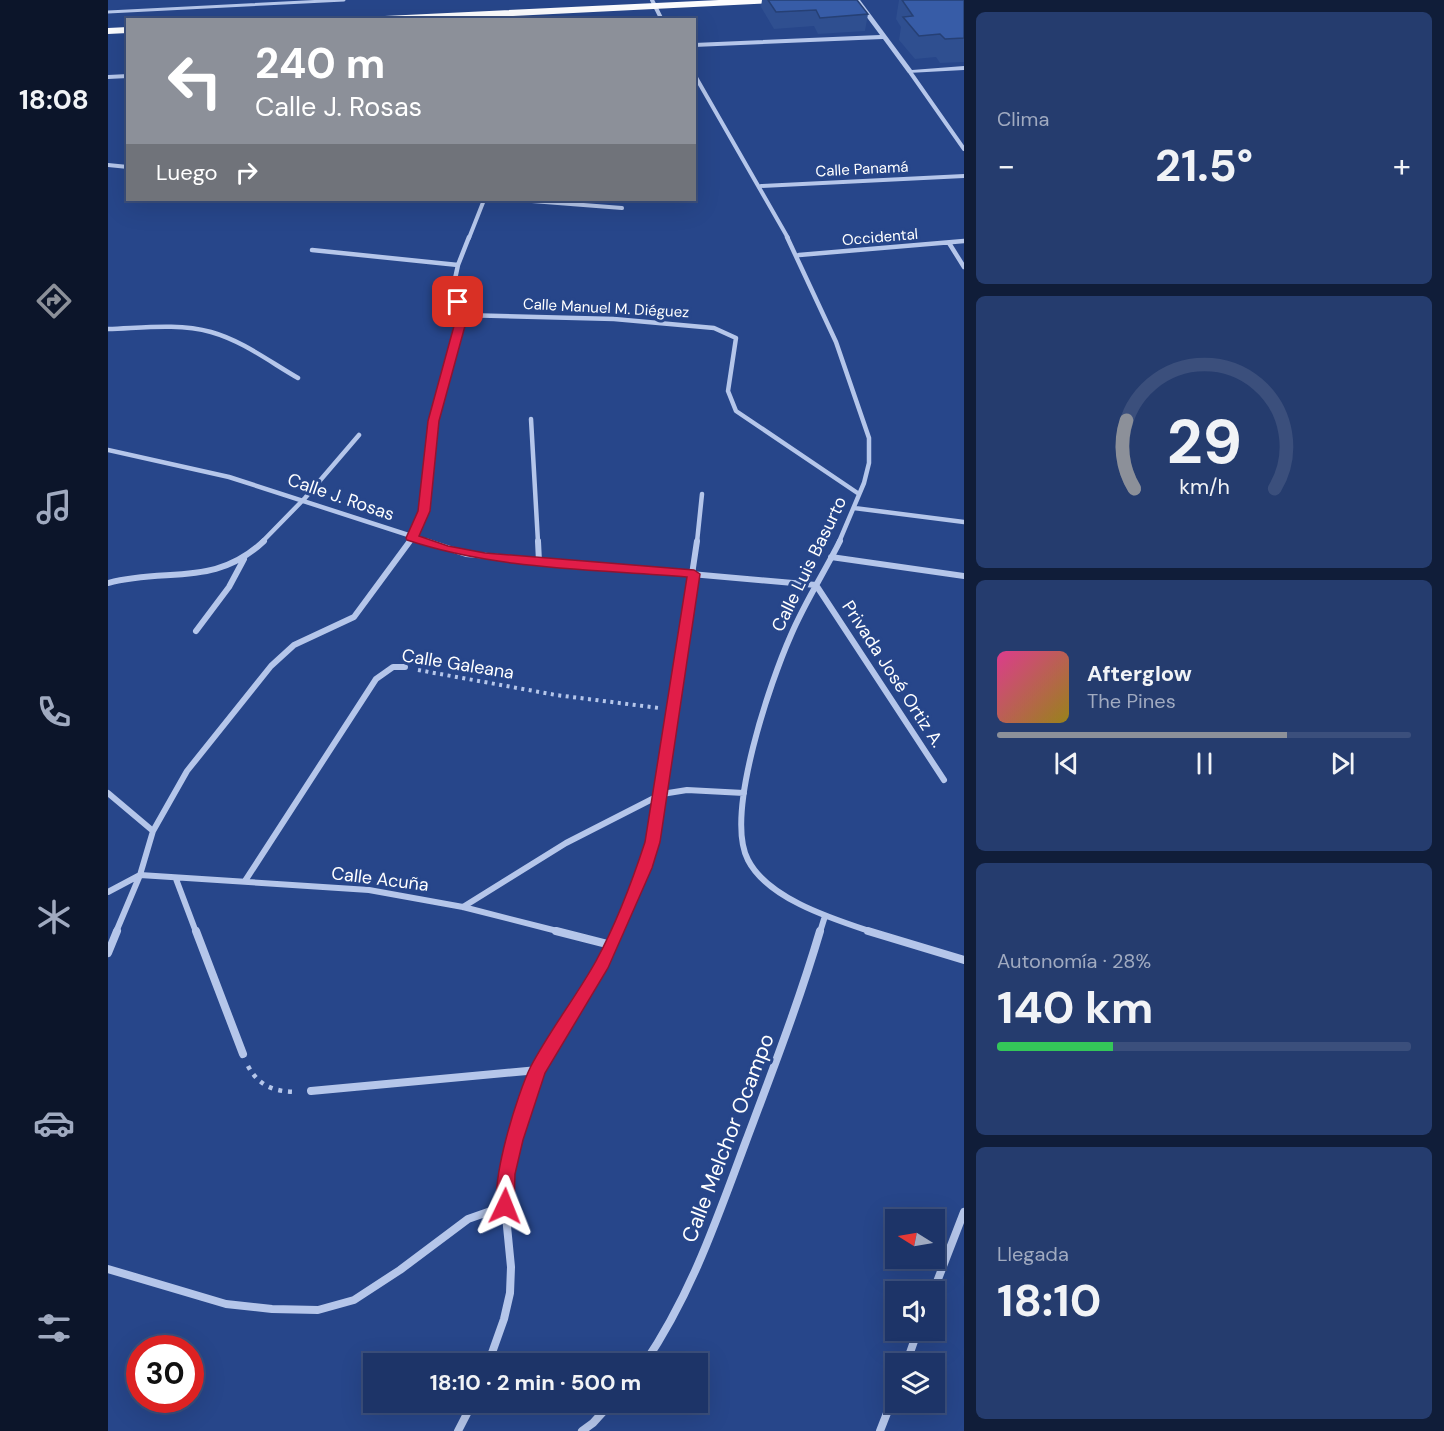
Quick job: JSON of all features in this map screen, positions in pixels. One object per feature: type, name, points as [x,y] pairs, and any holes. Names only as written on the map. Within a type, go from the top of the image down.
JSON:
[{"type":"highway","points":[[450,18],[653,3],[774,0]]},
{"type":"highway","points":[[108,31],[126,30]]},
{"type":"street","points":[[858,0],[964,149]]},
{"type":"street","points":[[653,3],[661,18]]},
{"type":"street","points":[[696,45],[885,37]]},
{"type":"street","points":[[910,72],[964,68]]},
{"type":"street","points":[[108,77],[126,76]]},
{"type":"street","name":"Calle Luis Basurto","points":[[696,77],[799,255],[843,361],[867,429],[870,446],[854,508],[798,619],[773,678],[744,793],[741,838],[748,861],[771,886],[794,901],[825,916],[964,960]]},
{"type":"street","points":[[108,165],[126,166]]},
{"type":"street","name":"Calle Panamá","points":[[761,186],[964,176]]},
{"type":"street","points":[[108,953],[140,875],[153,831],[187,771],[271,666],[294,645],[354,617],[412,538],[424,511],[433,421],[462,315],[453,288],[458,265],[484,201]]},
{"type":"street","points":[[532,201],[622,208]]},
{"type":"street","name":"Occidental","points":[[799,255],[964,241]]},
{"type":"street","points":[[949,243],[964,267]]},
{"type":"street","points":[[312,250],[458,265]]},
{"type":"street","name":"Calle Manuel M. Diéguez","points":[[462,315],[614,319],[714,328],[727,332],[736,338],[737,346],[727,385],[729,399],[736,411],[859,494]]},
{"type":"street","points":[[108,329],[173,328],[210,332],[224,337],[298,378]]},
{"type":"street","points":[[531,419],[539,561]]},
{"type":"street","points":[[108,583],[138,576],[180,574],[226,567],[245,558],[306,501],[359,435]]},
{"type":"street","name":"Calle J. Rosas","points":[[108,450],[230,477],[466,554],[816,585]]},
{"type":"street","points":[[492,1353],[510,1293],[511,1267],[505,1206],[506,1174],[514,1140],[538,1070],[611,945],[644,868],[652,842],[662,794],[672,710],[694,574],[702,494]]},
{"type":"street","points":[[854,508],[964,522]]},
{"type":"street","points":[[831,557],[964,576]]},
{"type":"street","points":[[196,631],[229,587],[245,558]]},
{"type":"street","name":"Privada José Ortiz A.","points":[[816,585],[944,780]]},
{"type":"street","name":"Calle Galeana","points":[[244,882],[376,679],[393,667],[405,667]]},
{"type":"street","points":[[463,907],[566,843],[662,794],[711,789],[744,793]]},
{"type":"street","points":[[108,793],[153,831]]},
{"type":"street","points":[[108,892],[140,875]]},
{"type":"street","name":"Calle Acuña","points":[[140,875],[369,891],[463,907],[611,945]]},
{"type":"street","points":[[176,879],[243,1054]]},
{"type":"street","name":"Calle Melchor Ocampo","points":[[651,1353],[681,1305],[703,1258],[803,989],[825,916]]},
{"type":"street","points":[[311,1091],[538,1070]]},
{"type":"street","points":[[108,1269],[226,1304],[272,1309],[318,1310],[354,1300],[400,1270],[468,1219],[505,1206]]},
{"type":"street","points":[[937,1281],[964,1212]]},
{"type":"street","points":[[458,1431],[467,1413]]},
{"type":"street","points":[[582,1431],[602,1413]]},
{"type":"street","points":[[880,1431],[887,1413]]},
{"type":"lane","points":[[108,12],[344,0]]},
{"type":"path","name":"Calle Galeana","points":[[405,667],[556,695],[672,710]]},
{"type":"path","points":[[243,1054],[251,1073],[260,1085],[285,1092],[311,1091]]},
{"type":"building","points":[[768,0],[857,0],[868,14],[820,18],[816,10],[776,12]]},
{"type":"building","points":[[902,0],[964,0],[964,38],[945,39],[940,34],[919,36],[903,17],[913,16]]},
{"type":"route","points":[[458,302],[462,315],[433,421],[424,511],[412,538],[466,554],[694,574],[672,710],[662,794],[652,842],[644,868],[603,963],[538,1070],[514,1140],[506,1174],[505,1206]]}]
